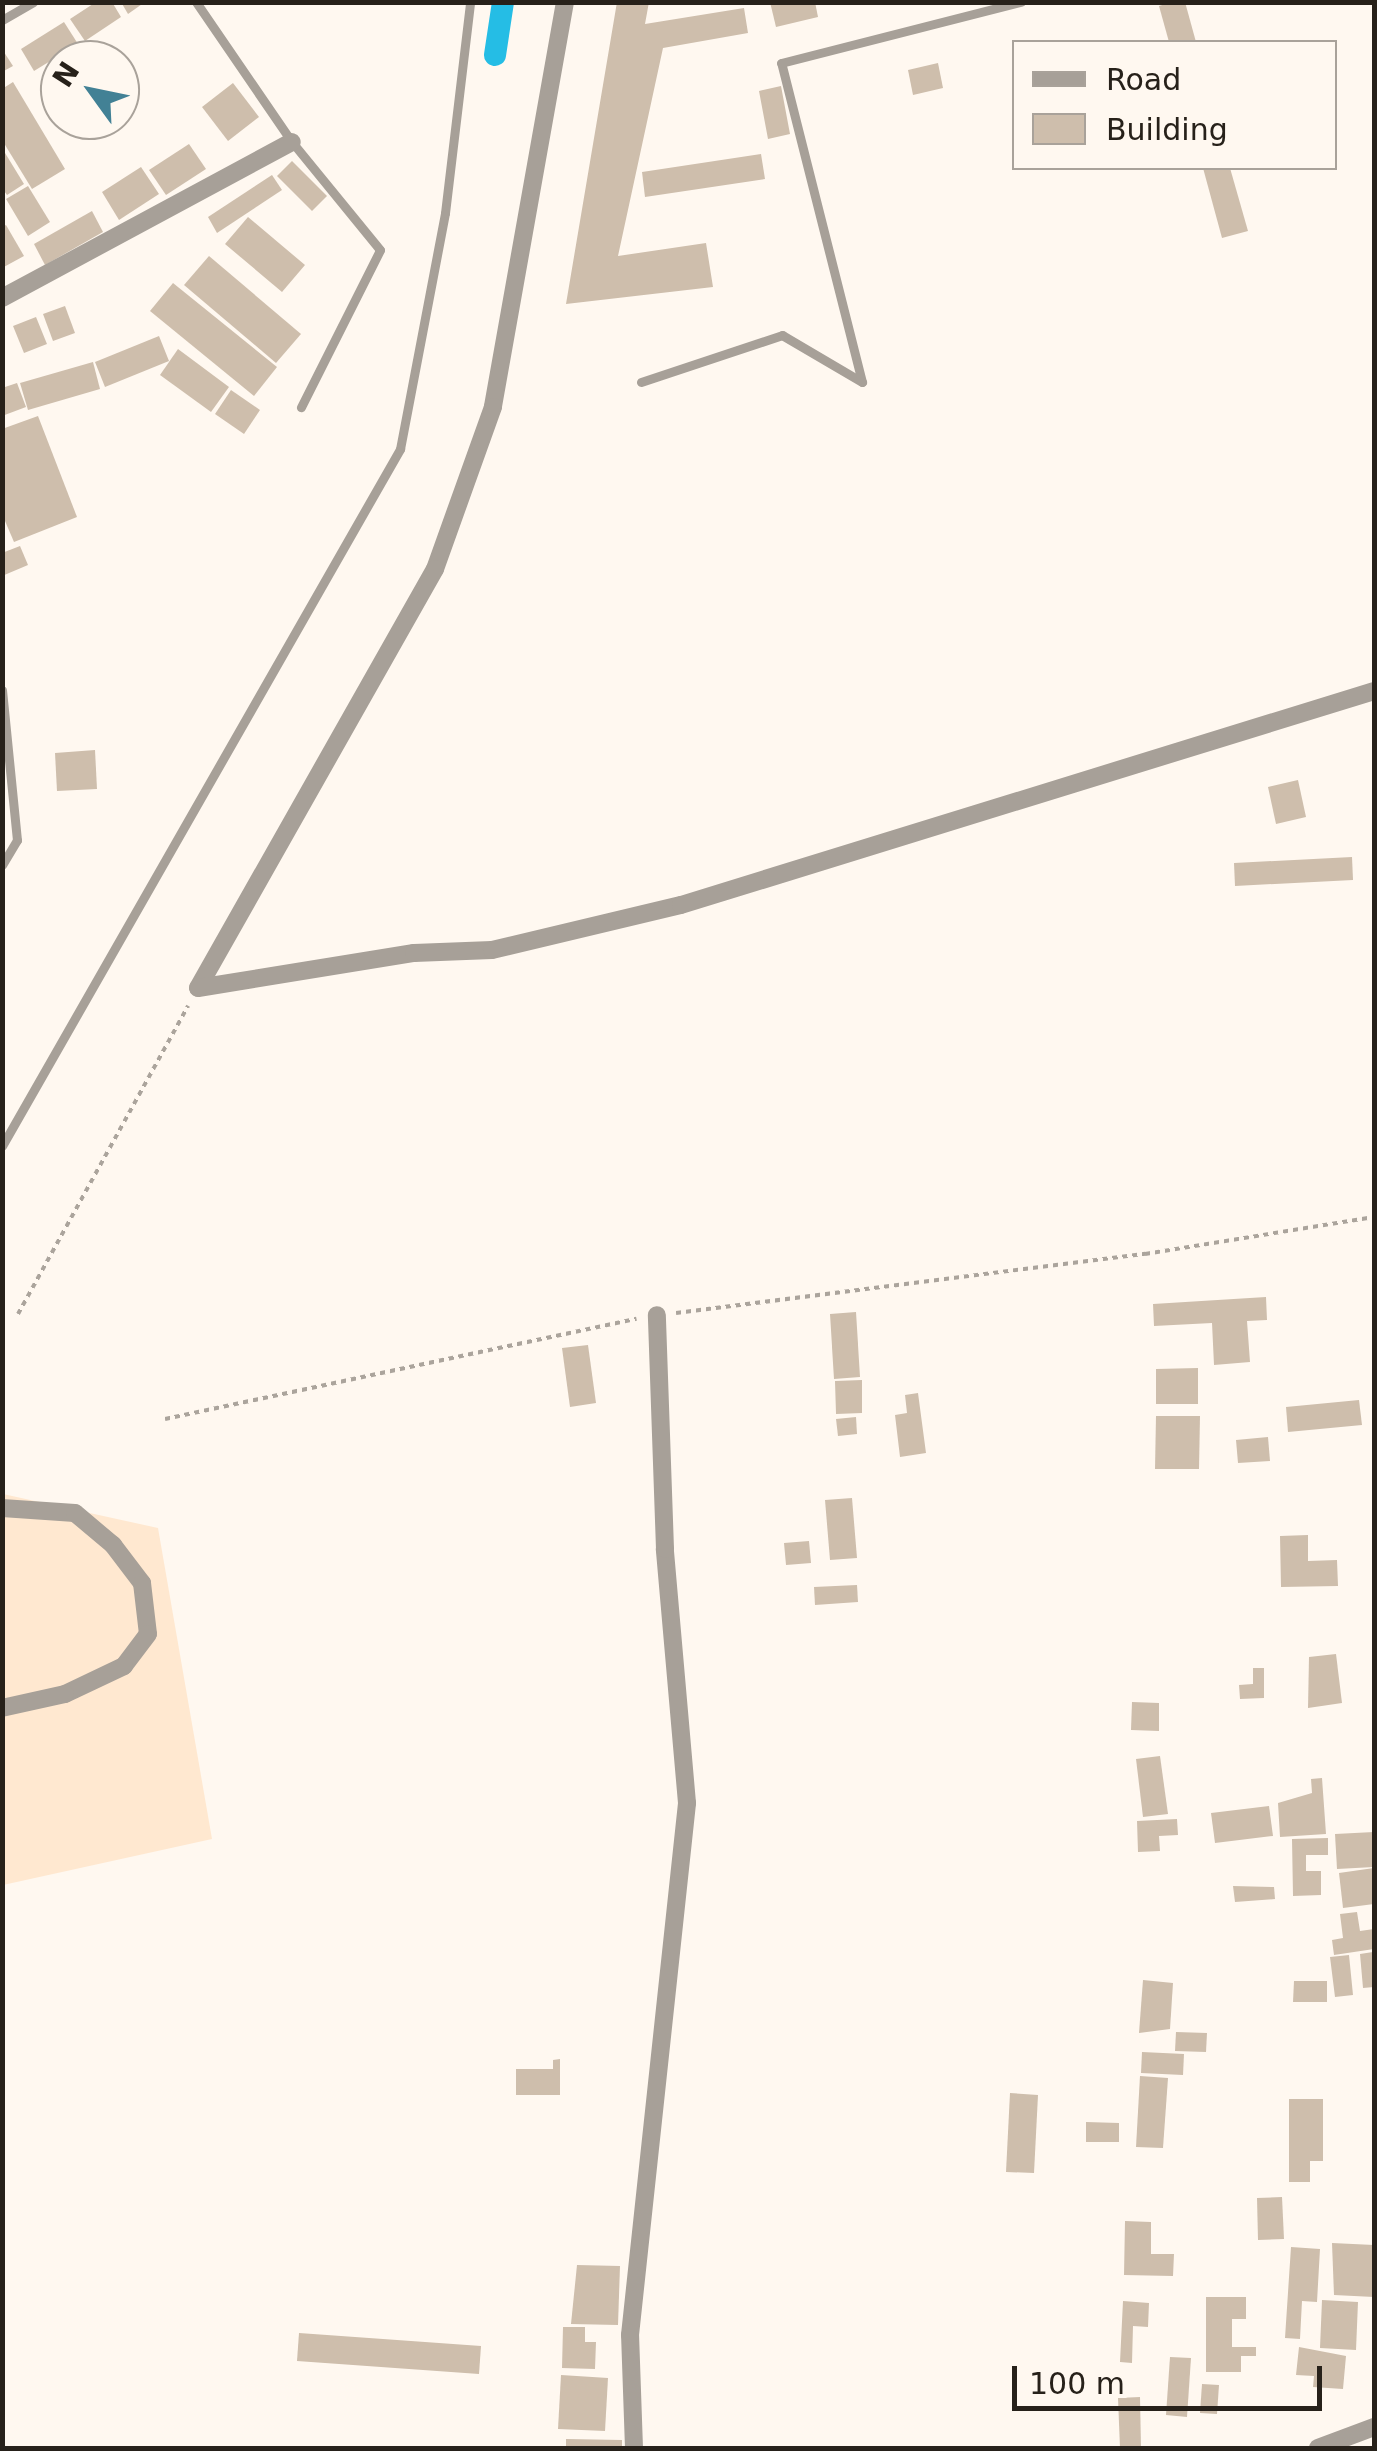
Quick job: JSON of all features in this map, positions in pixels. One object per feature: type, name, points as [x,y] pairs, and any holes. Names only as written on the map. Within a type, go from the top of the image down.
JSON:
[{"type":"street","points":[[198,988],[435,569],[493,407],[566,2]]},
{"type":"street","points":[[2,298],[292,142]]},
{"type":"street","points":[[198,988],[344,962],[492,950],[681,905],[1374,691]]},
{"type":"street","points":[[634,2448],[630,2335],[687,1803],[664,1548],[656,1315]]},
{"type":"street","points":[[2,1508],[75,1513],[114,1545],[142,1583],[148,1634],[124,1666],[66,1694],[2,1708]]},
{"type":"street","points":[[1318,2448],[1374,2427]]},
{"type":"lane","points":[[2,20],[32,2]]},
{"type":"lane","points":[[196,2],[292,142],[380,250],[301,406]]},
{"type":"lane","points":[[2,1146],[400,449],[445,213],[470,2]]},
{"type":"lane","points":[[641,382],[782,335],[862,382],[781,62],[1022,2]]},
{"type":"lane","points":[[2,690],[18,840],[2,864]]},
{"type":"path","points":[[18,1314],[198,988]]},
{"type":"path","points":[[165,1419],[656,1315],[1145,1254],[1374,1218]]},
{"type":"shaded area","points":[[3,1494],[158,1528],[212,1839],[3,1885]]},
{"type":"building","points":[[96,2],[112,2],[121,17],[86,40],[70,19]]},
{"type":"building","points":[[121,2],[145,2],[128,14]]},
{"type":"building","points":[[617,2],[649,2],[645,24],[744,8],[748,33],[663,48],[618,256],[706,243],[713,287],[566,304]]},
{"type":"building","points":[[770,2],[815,2],[818,17],[776,27]]},
{"type":"building","points":[[1185,2],[1195,40],[1168,40],[1159,6]]},
{"type":"building","points":[[64,22],[75,40],[40,40],[40,67],[34,71],[21,49]]},
{"type":"building","points":[[2,49],[13,66],[2,72]]},
{"type":"building","points":[[938,63],[943,88],[913,95],[908,70]]},
{"type":"building","points":[[13,82],[40,127],[40,140],[48,140],[65,169],[32,189],[2,140],[2,89]]},
{"type":"building","points":[[233,83],[259,117],[228,141],[202,107]]},
{"type":"building","points":[[781,86],[790,134],[768,139],[759,91]]},
{"type":"building","points":[[189,144],[206,169],[166,195],[149,170]]},
{"type":"building","points":[[2,148],[24,184],[7,195],[2,188]]},
{"type":"building","points":[[761,154],[765,179],[645,197],[642,172]]},
{"type":"building","points":[[292,161],[327,196],[312,211],[277,176]]},
{"type":"building","points":[[141,167],[159,194],[119,220],[102,192]]},
{"type":"building","points":[[1204,170],[1231,170],[1248,231],[1222,238]]},
{"type":"building","points":[[272,175],[282,190],[217,233],[208,217]]},
{"type":"building","points":[[28,186],[50,222],[28,236],[6,199]]},
{"type":"building","points":[[92,211],[103,232],[45,265],[34,244]]},
{"type":"building","points":[[248,217],[305,265],[282,292],[225,244]]},
{"type":"building","points":[[6,225],[24,256],[2,268],[2,227]]},
{"type":"building","points":[[209,256],[301,334],[276,363],[184,285]]},
{"type":"building","points":[[173,283],[277,367],[254,396],[150,311]]},
{"type":"building","points":[[65,306],[75,333],[53,341],[43,314]]},
{"type":"building","points":[[36,317],[47,344],[24,353],[13,326]]},
{"type":"building","points":[[159,336],[169,361],[105,387],[95,362]]},
{"type":"building","points":[[178,349],[229,387],[211,412],[160,375]]},
{"type":"building","points":[[93,362],[100,389],[28,410],[20,383]]},
{"type":"building","points":[[17,383],[26,407],[2,416],[2,388]]},
{"type":"building","points":[[231,390],[260,410],[244,434],[215,414]]},
{"type":"building","points":[[38,416],[77,517],[14,542],[2,514],[2,429]]},
{"type":"building","points":[[20,546],[28,565],[2,576],[2,553]]},
{"type":"building","points":[[95,750],[97,789],[57,791],[55,753]]},
{"type":"building","points":[[1298,780],[1306,817],[1276,824],[1268,787]]},
{"type":"building","points":[[1352,857],[1353,880],[1235,886],[1234,863]]},
{"type":"building","points":[[1266,1297],[1267,1320],[1247,1321],[1250,1362],[1214,1365],[1212,1323],[1154,1326],[1153,1304]]},
{"type":"building","points":[[856,1312],[860,1377],[834,1379],[830,1314]]},
{"type":"building","points":[[588,1345],[596,1403],[570,1407],[562,1348]]},
{"type":"building","points":[[1198,1368],[1198,1404],[1156,1404],[1156,1369]]},
{"type":"building","points":[[862,1380],[862,1413],[836,1414],[835,1381]]},
{"type":"building","points":[[918,1393],[926,1453],[900,1457],[895,1415],[907,1413],[905,1395]]},
{"type":"building","points":[[1359,1400],[1362,1425],[1288,1432],[1286,1407]]},
{"type":"building","points":[[1156,1416],[1200,1416],[1199,1469],[1155,1469]]},
{"type":"building","points":[[856,1417],[857,1434],[838,1436],[836,1419]]},
{"type":"building","points":[[1268,1437],[1270,1461],[1238,1463],[1236,1440]]},
{"type":"building","points":[[852,1498],[857,1558],[830,1560],[825,1500]]},
{"type":"building","points":[[1308,1535],[1308,1561],[1337,1560],[1338,1586],[1281,1587],[1280,1536]]},
{"type":"building","points":[[809,1541],[811,1563],[786,1565],[784,1543]]},
{"type":"building","points":[[857,1585],[858,1602],[815,1605],[814,1587]]},
{"type":"building","points":[[1336,1654],[1342,1703],[1308,1708],[1309,1657]]},
{"type":"building","points":[[1253,1668],[1264,1668],[1264,1698],[1240,1699],[1239,1685],[1253,1684]]},
{"type":"building","points":[[1132,1702],[1159,1703],[1159,1731],[1131,1730]]},
{"type":"building","points":[[1160,1756],[1168,1814],[1143,1817],[1136,1759]]},
{"type":"building","points":[[1322,1778],[1326,1834],[1280,1837],[1278,1803],[1312,1793],[1311,1779]]},
{"type":"building","points":[[1269,1806],[1273,1836],[1215,1843],[1211,1813]]},
{"type":"building","points":[[1177,1819],[1178,1835],[1159,1836],[1160,1851],[1138,1852],[1137,1821]]},
{"type":"building","points":[[1374,1832],[1374,1867],[1337,1869],[1335,1834]]},
{"type":"building","points":[[1328,1838],[1328,1855],[1306,1855],[1306,1871],[1321,1871],[1321,1895],[1293,1896],[1292,1839]]},
{"type":"building","points":[[1374,1868],[1374,1904],[1343,1908],[1339,1873]]},
{"type":"building","points":[[1233,1886],[1274,1887],[1275,1899],[1235,1902]]},
{"type":"building","points":[[1357,1912],[1360,1931],[1374,1929],[1374,1949],[1334,1955],[1332,1940],[1343,1938],[1340,1914]]},
{"type":"building","points":[[1373,1952],[1374,1987],[1363,1988],[1360,1954]]},
{"type":"building","points":[[1349,1955],[1353,1995],[1335,1997],[1330,1957]]},
{"type":"building","points":[[1143,1980],[1173,1983],[1170,2029],[1139,2033]]},
{"type":"building","points":[[1294,1981],[1327,1981],[1327,2002],[1293,2002]]},
{"type":"building","points":[[1176,2032],[1207,2033],[1206,2052],[1175,2051]]},
{"type":"building","points":[[1142,2052],[1184,2054],[1183,2075],[1141,2073]]},
{"type":"building","points":[[560,2059],[560,2095],[516,2095],[516,2069],[553,2069],[553,2060]]},
{"type":"building","points":[[1140,2076],[1168,2078],[1163,2148],[1136,2147]]},
{"type":"building","points":[[1010,2093],[1038,2095],[1034,2173],[1006,2172]]},
{"type":"building","points":[[1289,2099],[1323,2099],[1323,2161],[1310,2161],[1310,2182],[1289,2182]]},
{"type":"building","points":[[1086,2122],[1119,2123],[1119,2142],[1086,2142]]},
{"type":"building","points":[[1282,2197],[1284,2239],[1258,2240],[1257,2198]]},
{"type":"building","points":[[1125,2221],[1151,2222],[1151,2254],[1174,2254],[1173,2276],[1124,2275]]},
{"type":"building","points":[[1332,2243],[1374,2245],[1374,2297],[1334,2295]]},
{"type":"building","points":[[1291,2247],[1320,2249],[1317,2302],[1302,2301],[1300,2339],[1285,2338]]},
{"type":"building","points":[[577,2265],[620,2266],[618,2325],[571,2324]]},
{"type":"building","points":[[1206,2297],[1246,2297],[1246,2319],[1232,2319],[1232,2347],[1256,2347],[1256,2356],[1241,2356],[1241,2372],[1206,2372]]},
{"type":"building","points":[[1322,2300],[1358,2302],[1356,2350],[1320,2348]]},
{"type":"building","points":[[1123,2301],[1149,2303],[1148,2327],[1133,2326],[1132,2363],[1120,2362]]},
{"type":"building","points":[[563,2327],[585,2327],[585,2342],[596,2342],[595,2369],[562,2368]]},
{"type":"building","points":[[299,2333],[481,2346],[479,2374],[297,2361]]},
{"type":"building","points":[[1299,2347],[1346,2356],[1343,2389],[1313,2387],[1314,2376],[1296,2375]]},
{"type":"building","points":[[1170,2357],[1191,2358],[1187,2417],[1166,2415]]},
{"type":"building","points":[[561,2375],[608,2378],[605,2431],[558,2429]]},
{"type":"building","points":[[1202,2384],[1219,2385],[1217,2414],[1200,2413]]},
{"type":"building","points":[[1140,2397],[1141,2448],[1120,2448],[1118,2398]]},
{"type":"building","points":[[566,2439],[622,2440],[622,2448],[566,2448]]},
{"type":"waterway","points":[[495,55],[503,2]]}]
